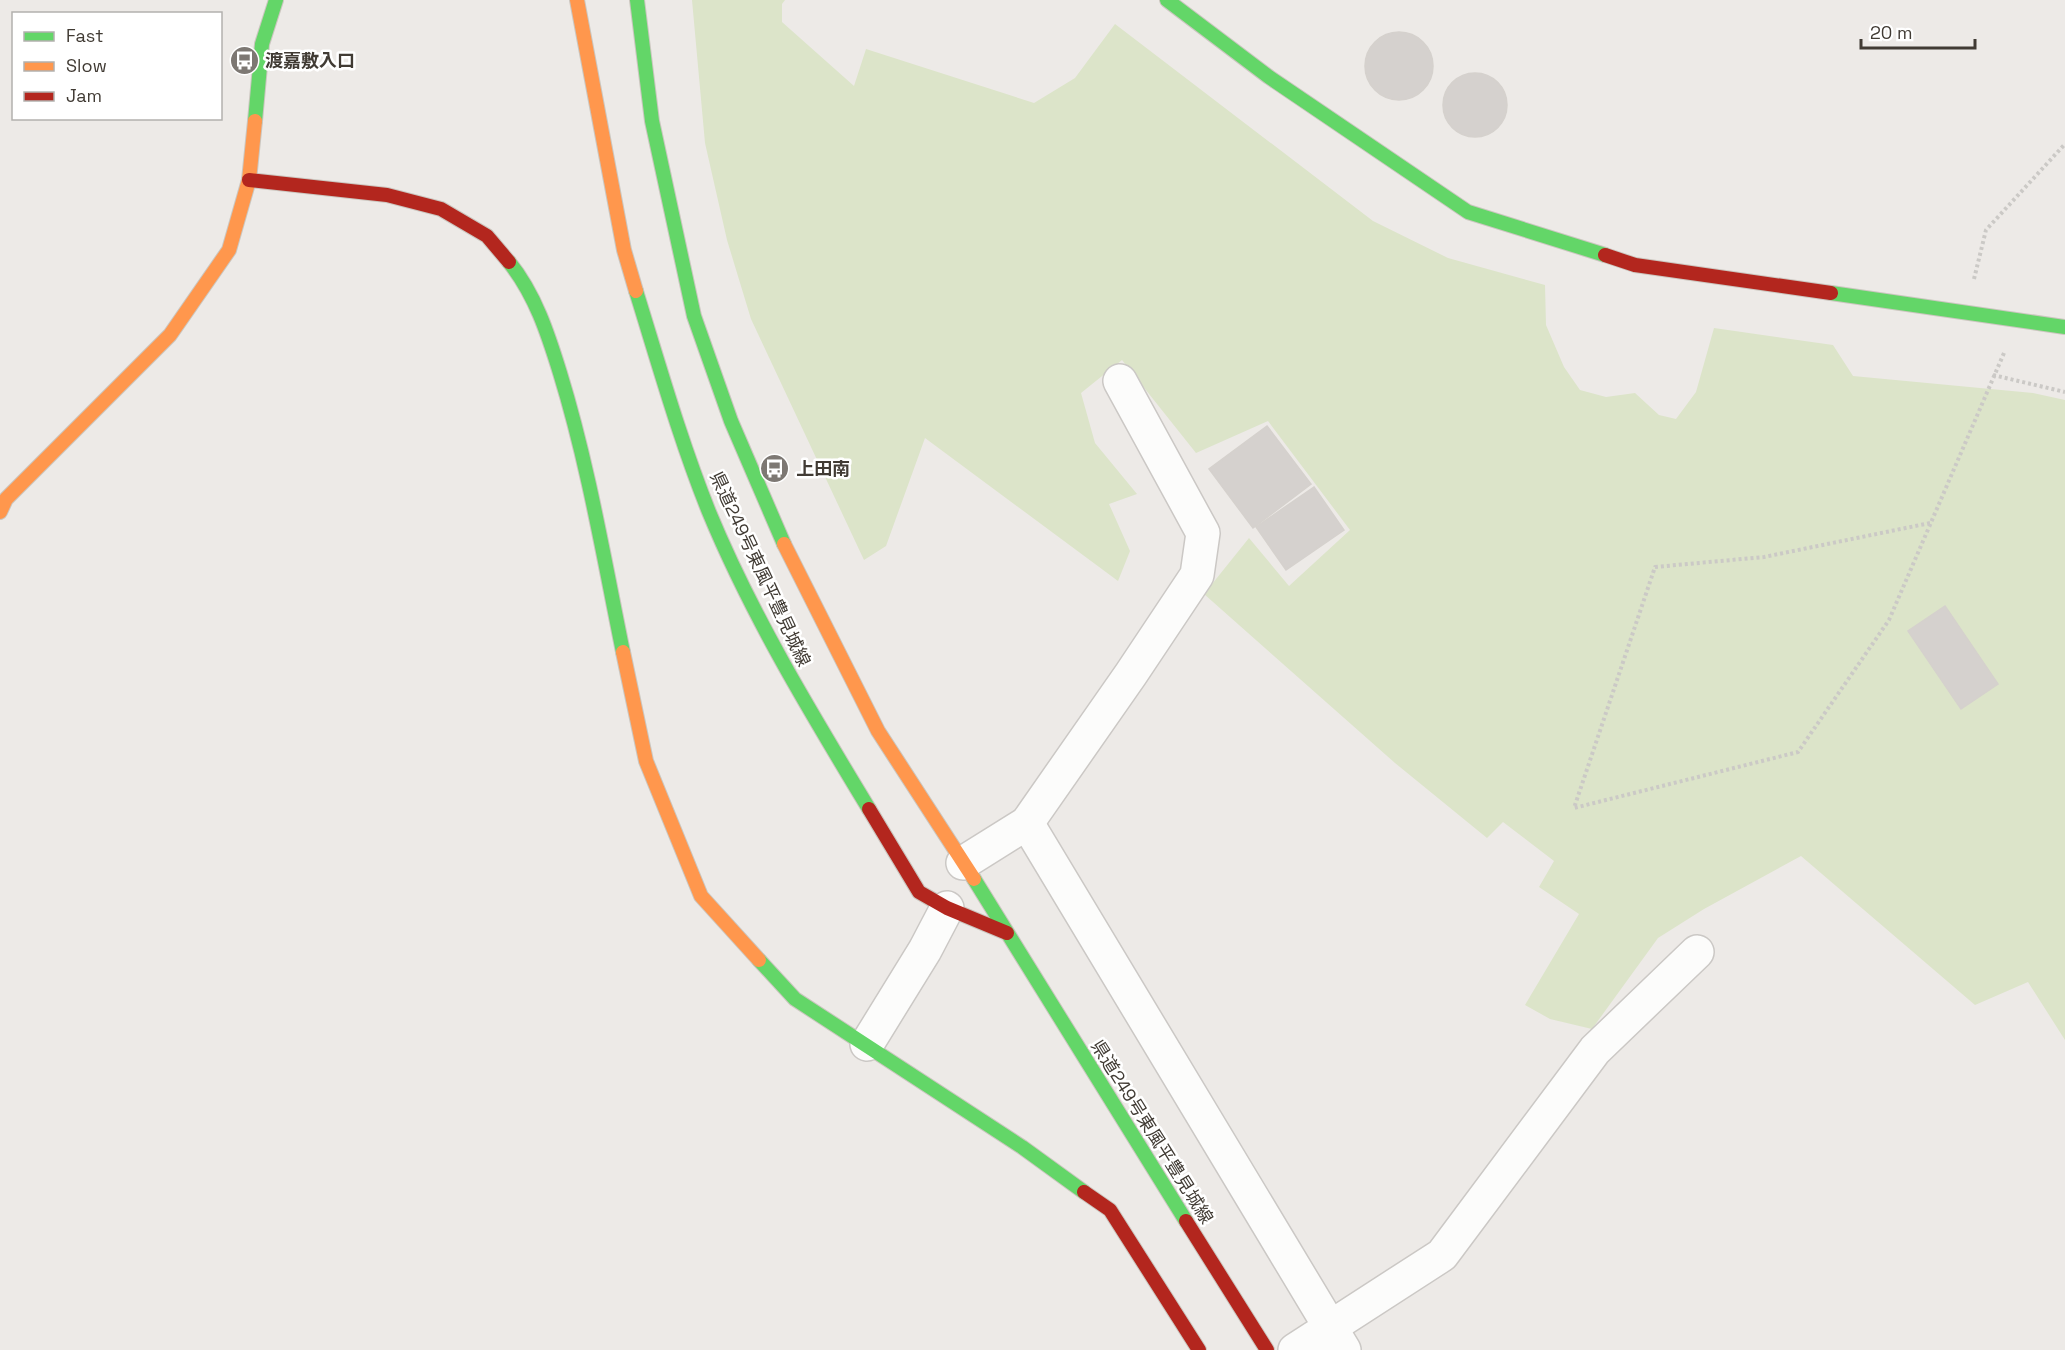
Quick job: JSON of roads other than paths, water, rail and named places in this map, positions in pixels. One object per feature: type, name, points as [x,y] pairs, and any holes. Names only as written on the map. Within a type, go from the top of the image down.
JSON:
[{"type":"street","points":[[0,512],[6,499],[100,403],[171,335],[229,250],[249,180],[262,44],[276,0]]},
{"type":"street","name":"県道249号東風平豊見城線","points":[[577,0],[624,250],[676,423],[710,513],[757,613],[790,676],[919,892],[947,908],[1007,933]]},
{"type":"street","name":"県道249号東風平豊見城線","points":[[637,0],[652,121],[694,316],[731,421],[776,529],[878,731],[1267,1350]]},
{"type":"street","points":[[1167,0],[1269,77],[1468,212],[1635,265],[2065,327]]},
{"type":"street","points":[[249,180],[387,195],[441,209],[487,236],[522,278],[546,329],[576,426],[646,761],[701,896],[795,999],[1022,1147],[1110,1210],[1199,1350]]},
{"type":"street","points":[[963,863],[1027,823],[1197,575],[1203,533],[1120,381]]},
{"type":"street","points":[[1027,823],[1337,1339]]},
{"type":"street","points":[[867,1044],[926,950],[947,908]]},
{"type":"street","points":[[1295,1350],[1337,1339],[1442,1255],[1595,1050],[1697,952]]},
{"type":"place","name":"渡嘉敷入口","points":[[244,61]]},
{"type":"place","name":"上田南","points":[[775,469]]}]
